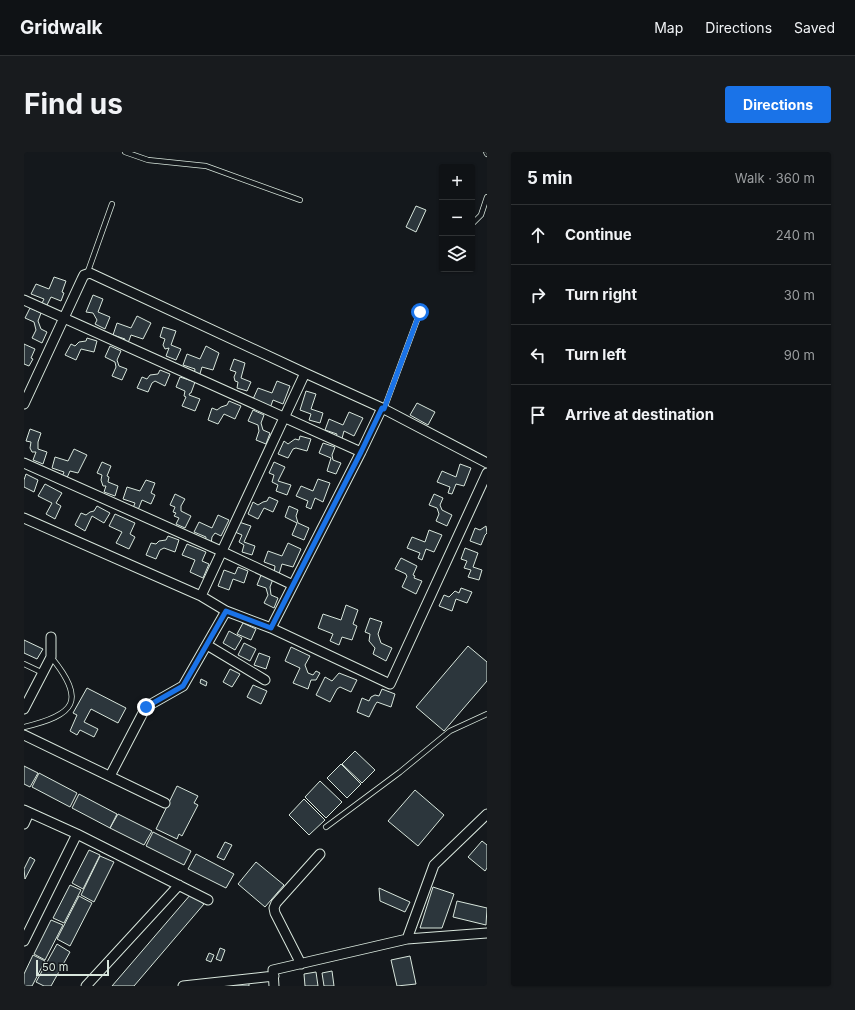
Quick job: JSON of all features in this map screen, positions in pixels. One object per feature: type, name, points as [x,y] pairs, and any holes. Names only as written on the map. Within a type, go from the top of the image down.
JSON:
[{"type":"street","points":[[24,404],[28,382],[64,318],[82,279],[87,274],[92,274],[305,374],[383,408],[487,463]]},
{"type":"street","points":[[24,300],[361,452]]},
{"type":"street","points":[[201,596],[305,374]]},
{"type":"street","points":[[271,628],[383,408]]},
{"type":"street","points":[[24,463],[221,551],[293,585]]},
{"type":"street","points":[[24,518],[201,596],[226,611],[271,628],[390,684],[487,473]]},
{"type":"street","points":[[110,776],[146,707],[183,686],[226,611]]},
{"type":"street","points":[[24,709],[51,658],[51,637]]},
{"type":"street","points":[[207,645],[265,680]]},
{"type":"street","points":[[24,735],[165,803]]},
{"type":"street","points":[[24,824],[27,812],[77,834],[208,900]]},
{"type":"street","points":[[407,939],[434,865],[487,814]]},
{"type":"street","points":[[24,941],[77,834]]},
{"type":"street","points":[[301,964],[277,917],[274,908],[276,903],[320,854]]},
{"type":"street","points":[[86,986],[179,885]]},
{"type":"street","points":[[274,986],[273,970],[407,939],[487,933]]},
{"type":"street","points":[[183,986],[274,976]]},
{"type":"lane","points":[[125,152],[148,160],[206,166],[300,200]]},
{"type":"lane","points":[[475,221],[481,215],[487,197]]},
{"type":"lane","points":[[87,274],[112,204]]},
{"type":"lane","points":[[383,408],[420,312]]},
{"type":"lane","points":[[24,727],[41,723],[64,713],[72,701],[69,682],[51,658]]},
{"type":"lane","points":[[24,664],[43,673]]},
{"type":"lane","points":[[326,827],[400,772],[450,731],[487,714]]},
{"type":"building","points":[[416,206],[426,210],[416,232],[406,227]]},
{"type":"building","points":[[54,277],[66,281],[62,292],[64,293],[61,301],[51,297],[46,307],[41,305],[44,299],[31,294],[36,284],[49,289]]},
{"type":"building","points":[[93,295],[103,299],[98,312],[110,317],[105,329],[95,324],[97,320],[93,313],[86,312]]},
{"type":"building","points":[[30,308],[41,313],[38,321],[41,329],[47,332],[42,343],[32,338],[36,330],[34,322],[25,318]]},
{"type":"building","points":[[137,316],[151,323],[143,339],[131,335],[127,346],[123,345],[125,339],[113,335],[117,323],[131,328]]},
{"type":"building","points":[[163,327],[176,331],[171,345],[181,349],[176,360],[166,356],[169,348],[165,349],[163,345],[165,339],[160,337]]},
{"type":"building","points":[[87,338],[97,341],[94,352],[81,349],[76,360],[65,355],[71,344],[75,346],[79,342],[86,341]]},
{"type":"building","points":[[24,344],[35,349],[31,358],[33,359],[29,366],[24,364]]},
{"type":"building","points":[[110,346],[121,351],[117,360],[119,366],[127,369],[122,380],[112,376],[116,367],[115,362],[105,357]]},
{"type":"building","points":[[206,346],[219,353],[213,370],[202,367],[199,377],[194,375],[195,369],[183,365],[187,354],[200,359]]},
{"type":"building","points":[[234,359],[245,363],[241,378],[251,382],[247,391],[237,388],[238,382],[235,381],[234,377],[236,372],[230,370]]},
{"type":"building","points":[[160,370],[170,374],[165,386],[155,381],[152,383],[148,392],[137,388],[142,377],[147,379],[150,375],[158,374]]},
{"type":"building","points":[[180,377],[195,382],[189,395],[200,399],[195,411],[182,406],[186,397],[184,396],[185,391],[176,387]]},
{"type":"building","points":[[277,381],[290,386],[283,404],[273,400],[269,411],[264,408],[266,404],[253,399],[258,388],[272,393]]},
{"type":"building","points":[[306,391],[316,394],[311,409],[323,413],[320,423],[309,420],[311,414],[300,410]]},
{"type":"building","points":[[229,401],[241,406],[235,419],[224,414],[218,424],[208,420],[212,408],[217,410],[227,405]]},
{"type":"building","points":[[417,403],[435,412],[428,425],[410,415]]},
{"type":"building","points":[[253,410],[264,415],[261,423],[263,430],[270,433],[266,444],[256,440],[259,431],[258,425],[248,421]]},
{"type":"building","points":[[349,412],[363,418],[354,436],[344,431],[341,442],[335,440],[337,434],[325,430],[329,419],[343,425]]},
{"type":"building","points":[[30,429],[41,433],[38,442],[38,449],[47,452],[43,464],[33,460],[36,452],[32,452],[30,448],[31,442],[26,441]]},
{"type":"building","points":[[300,436],[311,439],[307,451],[296,448],[293,449],[288,458],[278,454],[284,441],[288,444],[295,439],[299,440]]},
{"type":"building","points":[[323,443],[335,447],[332,455],[333,460],[341,463],[336,474],[327,471],[331,458],[319,453]]},
{"type":"building","points":[[74,449],[87,455],[78,473],[70,471],[66,480],[61,479],[64,472],[52,468],[55,457],[68,461]]},
{"type":"building","points":[[102,462],[111,466],[107,476],[109,477],[108,482],[118,486],[115,496],[104,492],[106,486],[103,486],[101,480],[102,475],[97,473]]},
{"type":"building","points":[[274,462],[285,467],[278,481],[291,485],[287,495],[276,491],[278,485],[272,482],[274,475],[269,473]]},
{"type":"building","points":[[460,464],[471,468],[464,486],[456,484],[452,494],[448,493],[450,487],[437,482],[442,471],[456,477]]},
{"type":"building","points":[[26,474],[38,480],[34,492],[24,487]]},
{"type":"building","points":[[318,479],[330,483],[323,502],[315,498],[311,509],[306,507],[308,501],[296,496],[301,486],[313,491]]},
{"type":"building","points":[[146,480],[155,483],[151,493],[155,495],[151,504],[142,500],[138,510],[133,508],[135,503],[123,499],[127,487],[140,491]]},
{"type":"building","points":[[45,484],[62,493],[56,503],[61,506],[55,519],[46,514],[52,503],[38,496]]},
{"type":"building","points":[[175,494],[185,499],[181,506],[181,511],[191,516],[185,528],[176,524],[179,518],[174,516],[176,513],[173,512],[175,507],[170,505]]},
{"type":"building","points":[[434,494],[443,498],[440,505],[442,510],[452,515],[447,526],[436,521],[439,514],[437,508],[429,505]]},
{"type":"building","points":[[269,497],[278,501],[273,512],[264,508],[258,519],[248,514],[253,502],[258,505],[267,501]]},
{"type":"building","points":[[97,506],[110,513],[104,523],[92,516],[85,531],[75,525],[81,513],[86,515],[94,511]]},
{"type":"building","points":[[289,506],[298,510],[296,516],[298,523],[309,528],[304,540],[292,535],[297,523],[285,517]]},
{"type":"building","points":[[115,514],[135,523],[130,534],[135,537],[129,549],[116,543],[122,532],[109,526]]},
{"type":"building","points":[[218,515],[229,520],[221,536],[215,533],[212,537],[211,544],[205,543],[206,537],[194,532],[199,522],[212,528]]},
{"type":"building","points":[[239,522],[251,526],[244,542],[255,546],[252,555],[242,552],[244,545],[239,542],[242,535],[235,532]]},
{"type":"building","points":[[486,526],[487,533],[481,545],[470,541],[475,528],[480,530]]},
{"type":"building","points":[[429,530],[442,535],[434,552],[426,549],[422,560],[418,558],[420,553],[407,548],[412,537],[425,542]]},
{"type":"building","points":[[168,536],[179,540],[175,552],[164,548],[160,550],[156,559],[146,555],[151,543],[156,544],[159,541],[166,540]]},
{"type":"building","points":[[288,543],[301,549],[293,567],[282,564],[279,574],[274,573],[275,566],[264,562],[268,551],[282,556]]},
{"type":"building","points":[[187,544],[206,552],[202,561],[209,564],[203,578],[190,572],[195,560],[182,555]]},
{"type":"building","points":[[465,548],[478,553],[473,567],[482,570],[479,580],[468,577],[471,570],[464,568],[467,561],[461,559]]},
{"type":"building","points":[[401,558],[417,566],[413,575],[415,576],[414,578],[422,581],[416,594],[402,587],[407,576],[406,574],[395,569]]},
{"type":"building","points":[[238,567],[248,571],[244,583],[233,579],[229,590],[218,586],[224,570],[235,574]]},
{"type":"building","points":[[261,575],[273,579],[270,587],[271,595],[278,598],[274,608],[264,603],[268,595],[266,588],[257,585]]},
{"type":"building","points":[[461,588],[472,592],[467,603],[456,599],[452,611],[439,606],[444,595],[449,597],[455,591],[459,593]]},
{"type":"building","points":[[346,605],[358,610],[353,624],[357,626],[352,640],[342,637],[339,645],[330,641],[333,634],[318,628],[323,614],[341,620]]},
{"type":"building","points":[[370,618],[382,622],[378,634],[381,643],[392,648],[386,661],[373,654],[375,648],[369,641],[370,634],[365,632]]},
{"type":"building","points":[[243,623],[256,629],[251,640],[237,634]]},
{"type":"building","points":[[229,631],[242,638],[235,650],[223,643]]},
{"type":"building","points":[[24,640],[43,649],[37,659],[24,653]]},
{"type":"building","points":[[244,643],[256,649],[250,661],[238,655]]},
{"type":"building","points":[[468,646],[487,662],[487,681],[444,731],[416,707]]},
{"type":"building","points":[[291,647],[310,656],[305,665],[308,673],[313,675],[316,671],[320,673],[316,680],[311,680],[308,689],[293,683],[300,668],[285,661]]},
{"type":"building","points":[[259,653],[270,657],[266,669],[254,665]]},
{"type":"building","points":[[230,669],[240,674],[232,687],[223,682]]},
{"type":"building","points":[[339,673],[357,680],[351,692],[340,687],[337,689],[330,702],[316,695],[325,677],[332,681]]},
{"type":"building","points":[[201,679],[207,682],[206,686],[200,683]]},
{"type":"building","points":[[253,685],[267,691],[261,704],[247,697]]},
{"type":"building","points":[[87,688],[126,708],[118,723],[91,709],[84,722],[98,729],[94,737],[80,730],[77,735],[70,731],[77,715],[73,713]]},
{"type":"building","points":[[382,689],[395,694],[391,707],[377,702],[369,717],[357,712],[362,698],[369,701],[371,697],[375,695],[379,696]]},
{"type":"building","points":[[355,751],[375,770],[362,783],[342,764]]},
{"type":"building","points":[[341,764],[361,784],[347,798],[327,778]]},
{"type":"building","points":[[24,766],[38,773],[30,787],[24,784]]},
{"type":"building","points":[[39,773],[77,793],[70,807],[32,787]]},
{"type":"building","points":[[320,781],[342,802],[326,818],[305,797]]},
{"type":"building","points":[[177,786],[198,796],[194,803],[198,805],[182,836],[179,834],[177,839],[156,829]]},
{"type":"building","points":[[415,790],[444,815],[418,846],[388,821]]},
{"type":"building","points":[[79,794],[117,814],[110,828],[72,808]]},
{"type":"building","points":[[304,799],[325,820],[309,835],[289,815]]},
{"type":"building","points":[[118,814],[152,831],[144,845],[110,828]]},
{"type":"building","points":[[153,832],[191,851],[184,865],[146,846]]},
{"type":"building","points":[[482,841],[487,845],[487,868],[485,871],[468,857]]},
{"type":"building","points":[[225,842],[232,845],[224,860],[217,857]]},
{"type":"building","points":[[89,850],[100,855],[83,889],[72,883]]},
{"type":"building","points":[[196,854],[234,874],[226,888],[188,869]]},
{"type":"building","points":[[100,856],[114,862],[94,902],[81,895]]},
{"type":"building","points":[[30,857],[35,860],[25,879],[24,869]]},
{"type":"building","points":[[256,862],[284,885],[265,907],[238,884]]},
{"type":"building","points":[[70,885],[81,890],[64,923],[53,918]]},
{"type":"building","points":[[433,887],[454,894],[442,928],[420,928]]},
{"type":"building","points":[[379,888],[410,902],[405,912],[380,901]]},
{"type":"building","points":[[191,894],[204,904],[134,986],[112,986]]},
{"type":"building","points":[[79,896],[92,903],[70,946],[57,939]]},
{"type":"building","points":[[457,901],[487,908],[486,925],[453,917]]},
{"type":"building","points":[[51,920],[63,925],[45,960],[34,954]]},
{"type":"building","points":[[57,944],[70,952],[51,986],[44,986],[36,982]]},
{"type":"building","points":[[220,948],[225,950],[221,961],[216,959]]},
{"type":"building","points":[[209,953],[214,955],[211,962],[206,960]]},
{"type":"building","points":[[33,955],[45,961],[32,986],[24,986],[24,974]]},
{"type":"building","points":[[410,956],[416,984],[397,986],[391,960]]},
{"type":"building","points":[[332,971],[334,986],[324,986],[322,973]]},
{"type":"building","points":[[316,972],[318,986],[305,986],[304,974]]},
{"type":"building","points":[[249,981],[249,986],[209,986]]},
{"type":"route","points":[[146,707],[183,686],[226,611],[271,628],[382,408],[384,409],[420,312]]}]
